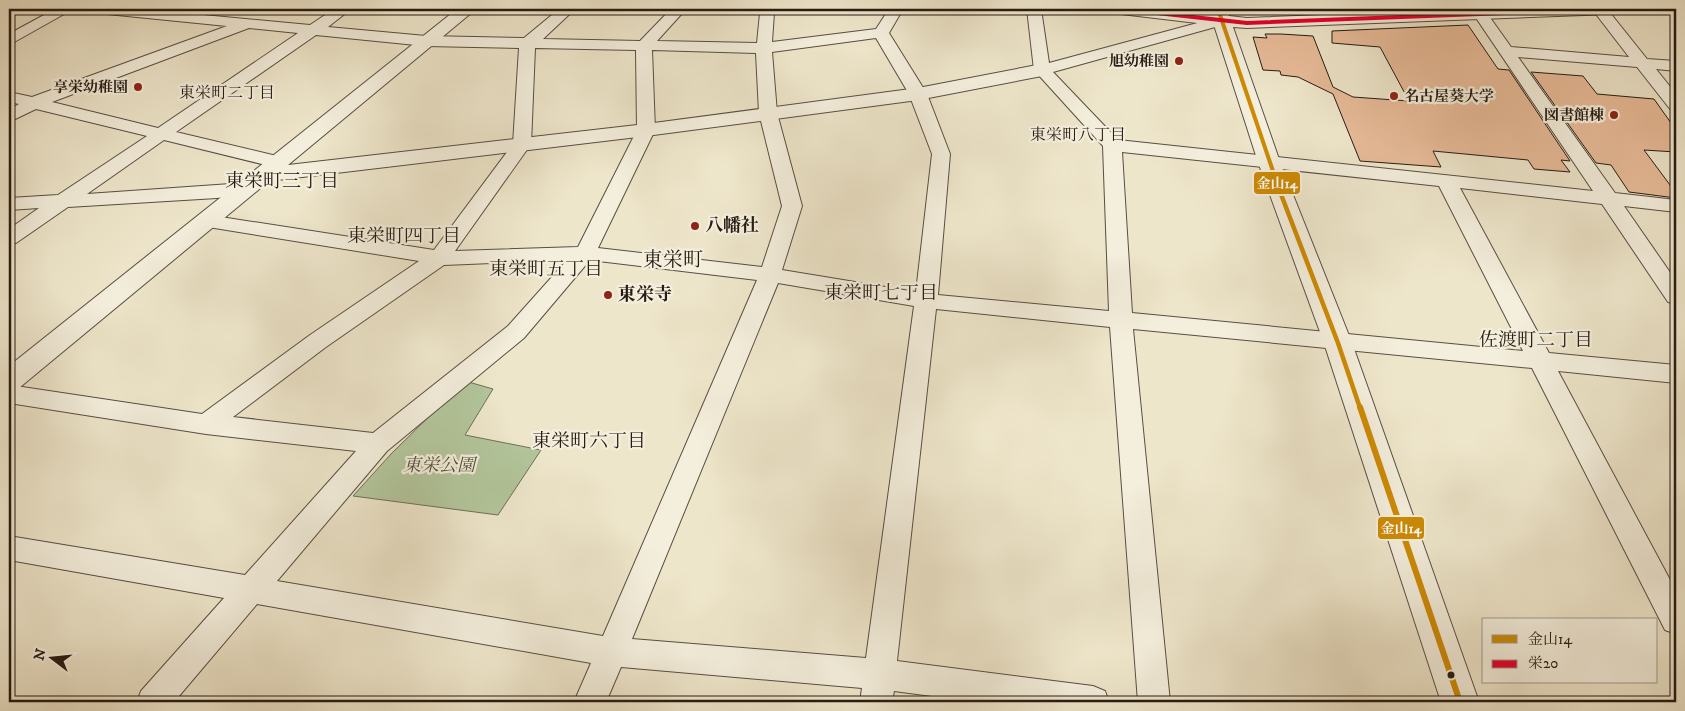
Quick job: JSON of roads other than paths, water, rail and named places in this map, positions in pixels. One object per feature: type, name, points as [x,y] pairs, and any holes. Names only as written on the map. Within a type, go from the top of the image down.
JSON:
[{"type":"street","points":[[9,40],[66,9]]},
{"type":"street","points":[[97,9],[314,29],[426,42],[764,48],[881,33]]},
{"type":"street","points":[[9,118],[36,102],[250,23],[272,9]]},
{"type":"street","points":[[9,238],[344,9]]},
{"type":"street","points":[[9,381],[467,9]]},
{"type":"street","points":[[206,424],[318,341],[439,258],[522,144],[527,44],[568,9]]},
{"type":"street","points":[[153,702],[378,444],[516,332],[585,253],[646,130],[644,46],[679,9]]},
{"type":"street","points":[[590,702],[770,275],[792,206],[768,113],[764,48],[767,13],[770,9]]},
{"type":"street","points":[[881,33],[896,9]]},
{"type":"street","points":[[1034,9],[1042,70],[1112,145],[1121,321],[1154,702]]},
{"type":"street","points":[[1121,9],[1220,15],[1247,23],[1348,14],[1603,9],[1676,105]]},
{"type":"street","points":[[1479,12],[1676,297]]},
{"type":"street","points":[[9,204],[217,192],[262,175],[646,130],[918,94],[1042,70],[1220,15]]},
{"type":"street","points":[[1220,15],[1269,162],[1338,343],[1460,702]]},
{"type":"street","points":[[878,688],[926,301],[941,154],[918,94],[881,33]]},
{"type":"street","points":[[1507,51],[1676,66]]},
{"type":"street","points":[[9,97],[162,133],[262,175]]},
{"type":"street","points":[[1112,145],[1676,206]]},
{"type":"street","points":[[1447,182],[1538,360],[1676,620]]},
{"type":"street","points":[[208,221],[439,258],[585,253],[770,275],[926,301],[1338,343],[1676,374]]},
{"type":"street","points":[[9,394],[206,424],[378,444]]},
{"type":"street","points":[[9,548],[612,652],[878,688],[1093,702]]},
{"type":"place","name":"旭幼稚園","points":[[1179,61]]},
{"type":"place","name":"享栄幼稚園","points":[[138,87]]},
{"type":"place","name":"名古屋葵大学","points":[[1394,96]]},
{"type":"place","name":"図書館棟","points":[[1614,115]]},
{"type":"place","name":"八幡社","points":[[695,226]]},
{"type":"place","name":"東栄寺","points":[[608,295]]},
{"type":"district","name":"東栄町二丁目","points":[[227,93]]},
{"type":"district","name":"東栄町八丁目","points":[[1078,135]]},
{"type":"district","name":"東栄町三丁目","points":[[282,181]]},
{"type":"district","name":"東栄町四丁目","points":[[404,236]]},
{"type":"district","name":"東栄町","points":[[673,260]]},
{"type":"district","name":"東栄町五丁目","points":[[546,269]]},
{"type":"district","name":"東栄町七丁目","points":[[881,293]]},
{"type":"district","name":"佐渡町二丁目","points":[[1536,340]]},
{"type":"district","name":"東栄町六丁目","points":[[589,441]]},
{"type":"park label","name":"東栄公園","points":[[439,466]]}]
